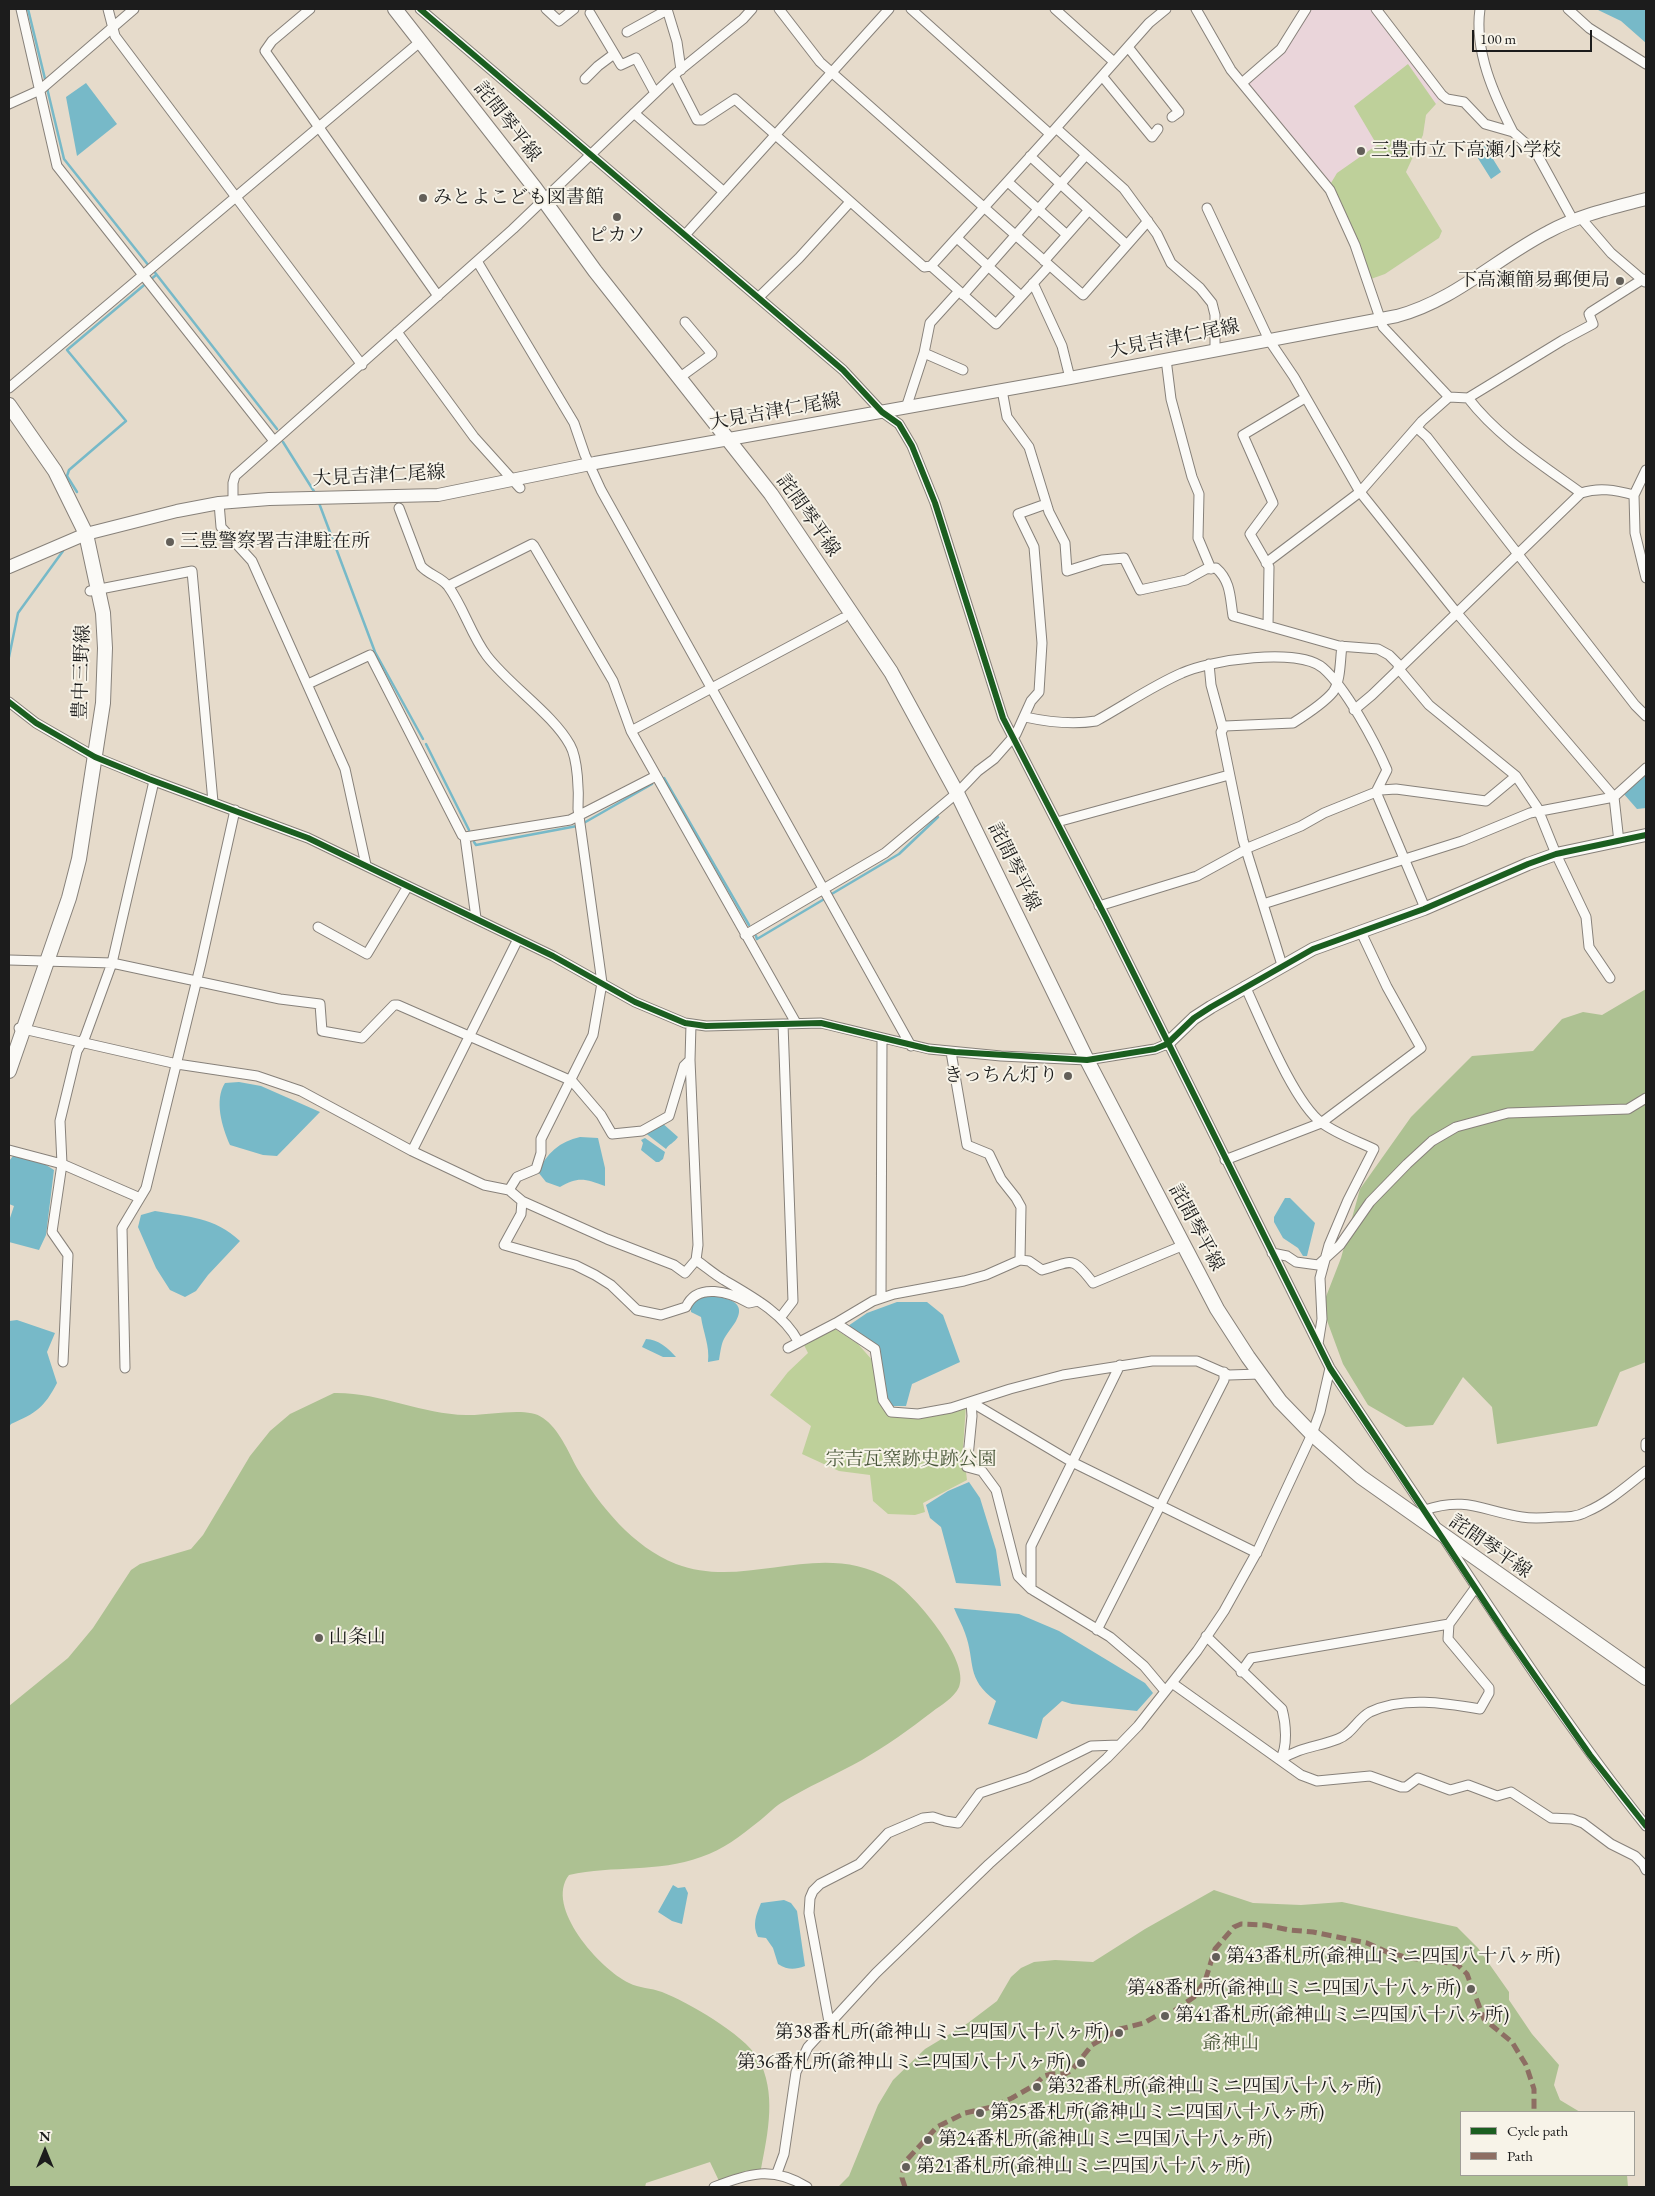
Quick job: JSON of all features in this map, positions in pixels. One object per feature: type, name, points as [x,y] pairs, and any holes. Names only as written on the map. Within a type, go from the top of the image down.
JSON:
[{"type":"main road","name":"詫間琴平線","points":[[395,9],[679,378],[771,494],[891,672],[957,793],[1087,1060],[1217,1309],[1280,1401],[1312,1434],[1361,1477],[1442,1536],[1646,1678]]},
{"type":"main road","name":"大見吉津仁尾線","points":[[9,566],[86,534],[178,511],[219,503],[438,495],[517,484],[589,464],[1070,378],[1381,319],[1412,312],[1440,300],[1547,232],[1577,218],[1646,199]]},
{"type":"main road","name":"豊中三野線","points":[[9,405],[55,471],[86,534],[94,590],[103,613],[105,666],[95,757],[79,859],[69,898],[48,962],[20,1028],[9,1071]]},
{"type":"main road","points":[[1167,1044],[1194,1018],[1245,986],[1313,949],[1426,908],[1528,864],[1556,854],[1646,835]]},
{"type":"street","points":[[21,9],[57,166],[274,441]]},
{"type":"street","points":[[108,9],[112,29],[121,44],[362,365]]},
{"type":"street","points":[[9,104],[40,90],[134,9]]},
{"type":"street","points":[[310,9],[272,41],[265,51],[438,296]]},
{"type":"street","points":[[420,9],[843,370],[882,412],[899,424],[912,446],[935,503],[1003,718],[1330,1368],[1505,1633],[1590,1756],[1646,1826]]},
{"type":"street","points":[[546,9],[559,21],[574,9]]},
{"type":"street","points":[[626,32],[667,9],[677,42],[677,72],[697,120],[703,120],[735,99],[924,267],[932,266],[1149,22],[1166,9]]},
{"type":"street","points":[[234,501],[233,483],[235,476],[477,261],[677,72],[752,9]]},
{"type":"street","points":[[779,9],[820,62],[831,73],[1083,296],[1148,221]]},
{"type":"street","points":[[911,9],[1053,131],[1086,155],[1124,188],[1157,234],[1171,263],[1200,288],[1212,303],[1215,315],[1214,350]]},
{"type":"street","points":[[1055,9],[1114,62]]},
{"type":"street","points":[[1196,9],[1231,70],[1330,190],[1355,245],[1383,327],[1449,397],[1468,398],[1563,340],[1593,324],[1591,312],[1644,281],[1611,253],[1577,218],[1538,156],[1512,132],[1489,78],[1478,34],[1479,12],[1472,9]]},
{"type":"street","points":[[1242,82],[1282,49],[1306,9]]},
{"type":"street","points":[[1376,9],[1442,95],[1447,99],[1464,102],[1485,124],[1512,132]]},
{"type":"street","points":[[1568,9],[1589,28],[1646,64]]},
{"type":"street","points":[[685,235],[831,73],[884,10]]},
{"type":"street","points":[[590,13],[622,65],[636,58],[655,93]]},
{"type":"street","points":[[9,388],[421,41]]},
{"type":"street","points":[[1128,47],[1148,79],[1179,112],[1172,117]]},
{"type":"street","points":[[585,80],[598,66],[614,54]]},
{"type":"street","points":[[1102,76],[1122,106],[1152,137],[1158,129]]},
{"type":"street","points":[[634,113],[724,192]]},
{"type":"street","points":[[906,408],[924,353],[930,322],[988,266],[1086,155]]},
{"type":"street","points":[[1030,156],[1127,245]]},
{"type":"street","points":[[1008,182],[1067,235]]},
{"type":"street","points":[[758,297],[800,258],[850,202]]},
{"type":"street","points":[[1207,208],[1269,340],[1306,398],[1360,492],[1456,612],[1614,797],[1619,842]]},
{"type":"street","points":[[932,266],[996,324],[1033,283],[1067,235],[1089,210]]},
{"type":"street","points":[[957,238],[1021,296]]},
{"type":"street","points":[[477,261],[574,423],[601,490],[911,1046]]},
{"type":"street","points":[[1033,283],[1062,346],[1070,378]]},
{"type":"street","points":[[679,378],[712,354],[685,322]]},
{"type":"street","points":[[397,332],[474,437],[517,484]]},
{"type":"street","points":[[924,353],[963,370]]},
{"type":"street","points":[[1166,359],[1171,399],[1192,477],[1199,494],[1198,538],[1211,569]]},
{"type":"street","points":[[1002,390],[1007,417],[1029,447],[1046,504],[1065,543],[1067,571],[1102,560],[1124,558],[1140,590],[1186,580],[1216,568],[1224,575],[1229,586],[1233,616],[1342,646],[1378,649],[1389,655],[1429,705],[1516,776],[1539,811],[1556,854],[1586,917],[1590,947],[1610,978]]},
{"type":"street","points":[[1266,563],[1360,492],[1417,428],[1449,397]]},
{"type":"street","points":[[1268,626],[1269,567],[1250,534],[1273,502],[1244,435],[1306,398]]},
{"type":"street","points":[[1468,398],[1483,418],[1500,433],[1580,493]]},
{"type":"street","points":[[1417,428],[1427,437],[1517,555],[1635,705],[1646,716]]},
{"type":"street","points":[[1646,470],[1634,494],[1635,533],[1646,578]]},
{"type":"street","points":[[1354,710],[1580,493],[1607,489],[1634,494]]},
{"type":"street","points":[[219,503],[221,528],[252,561],[345,770],[366,865]]},
{"type":"street","points":[[745,935],[825,890],[885,853],[957,793],[1013,738],[1031,701],[1039,692],[1042,643],[1034,547],[1018,514],[1046,504]]},
{"type":"street","points":[[399,508],[418,561],[424,570],[439,577],[448,586],[459,602],[486,655],[560,732],[573,753],[578,790],[579,818],[602,983],[593,1035],[572,1081],[541,1139],[541,1152],[536,1169],[517,1177],[509,1190]]},
{"type":"street","points":[[448,586],[532,544],[613,681],[631,732],[796,1023]]},
{"type":"street","points":[[94,590],[192,571],[213,802]]},
{"type":"street","points":[[631,732],[843,618]]},
{"type":"street","points":[[1223,729],[1225,726],[1243,724],[1293,723],[1333,691],[1342,646]]},
{"type":"street","points":[[308,684],[370,655],[462,835],[465,837],[476,918]]},
{"type":"street","points":[[1024,717],[1080,724],[1096,721],[1182,673],[1209,664],[1256,657],[1293,657],[1322,667],[1336,683],[1374,740],[1387,770],[1376,792],[1426,908]]},
{"type":"street","points":[[1209,664],[1211,685],[1223,729],[1221,732],[1246,849],[1282,965]]},
{"type":"street","points":[[9,702],[36,723],[95,757],[308,838],[518,938],[636,1002],[691,1024],[706,1026],[753,1026],[821,1023],[911,1046],[951,1052],[1087,1060],[1154,1049],[1167,1044]]},
{"type":"street","points":[[1263,904],[1462,841],[1530,813],[1614,797],[1646,768]]},
{"type":"street","points":[[1056,822],[1230,775]]},
{"type":"street","points":[[465,837],[579,818],[656,776]]},
{"type":"street","points":[[1099,906],[1197,876],[1246,849],[1300,826],[1324,813],[1376,792],[1396,789],[1486,801],[1516,776]]},
{"type":"street","points":[[63,1362],[68,1255],[52,1232],[62,1164],[60,1121],[76,1051],[82,1043],[112,963],[154,781]]},
{"type":"street","points":[[125,1368],[122,1228],[146,1188],[235,810]]},
{"type":"street","points":[[318,927],[367,954],[408,886]]},
{"type":"street","points":[[1226,1160],[1321,1123],[1421,1048],[1387,987],[1361,932]]},
{"type":"street","points":[[412,1150],[518,938]]},
{"type":"street","points":[[9,960],[112,963],[280,999],[320,1004],[322,1031],[362,1038],[394,1005],[398,1005],[469,1038],[572,1081],[601,1115],[612,1134],[642,1131],[669,1116],[684,1066],[690,1060]]},
{"type":"street","points":[[1245,986],[1292,1084],[1321,1123],[1374,1149],[1348,1200],[1329,1245],[1320,1278],[1322,1318],[1318,1344]]},
{"type":"street","points":[[20,1028],[175,1064],[258,1076],[301,1091],[412,1150],[484,1185],[509,1190],[522,1201],[607,1239],[674,1265],[683,1273],[696,1260],[698,1245],[690,1060],[691,1024]]},
{"type":"street","points":[[780,1318],[793,1301],[783,1024]]},
{"type":"street","points":[[881,1298],[882,1038]]},
{"type":"street","points":[[951,1052],[967,1144],[989,1154],[1001,1179],[1021,1207],[1020,1260]]},
{"type":"street","points":[[1272,1252],[1286,1256],[1296,1262],[1318,1265],[1340,1245],[1376,1196],[1432,1141],[1456,1127],[1508,1113],[1628,1108],[1646,1098]]},
{"type":"street","points":[[9,1150],[62,1164],[140,1198]]},
{"type":"street","points":[[522,1201],[521,1214],[504,1245],[575,1265],[611,1285],[637,1310],[660,1315],[686,1307],[689,1299],[704,1292],[715,1291],[736,1295],[749,1303],[758,1301]]},
{"type":"street","points":[[788,1348],[881,1298],[971,1279],[1020,1260],[1029,1261],[1042,1270],[1060,1263],[1072,1262],[1082,1269],[1093,1283],[1184,1246]]},
{"type":"street","points":[[696,1260],[780,1318],[798,1341]]},
{"type":"street","points":[[836,1323],[875,1350],[884,1400],[891,1412],[918,1414],[971,1402],[1010,1388],[1063,1375],[1152,1361],[1198,1361],[1229,1375],[1260,1374]]},
{"type":"street","points":[[1031,1589],[1031,1546],[1120,1365]]},
{"type":"street","points":[[777,2173],[784,2154],[796,2072],[808,2047],[876,1973],[989,1864],[1068,1794],[1138,1726],[1224,1611],[1257,1553],[1312,1434],[1320,1412],[1330,1368]]},
{"type":"street","points":[[1097,1630],[1224,1380],[1224,1372]]},
{"type":"street","points":[[971,1402],[1072,1462],[1257,1553]]},
{"type":"street","points":[[971,1402],[972,1416],[968,1467],[982,1471],[996,1490],[1018,1576],[1031,1589],[1110,1637],[1144,1666],[1165,1691]]},
{"type":"street","points":[[1425,1510],[1439,1505],[1462,1504],[1480,1506],[1521,1517],[1576,1516],[1593,1508],[1646,1471]]},
{"type":"street","points":[[1280,1760],[1303,1748],[1338,1739],[1349,1732],[1358,1721],[1369,1713],[1382,1707],[1402,1703],[1444,1703],[1480,1709],[1489,1692],[1489,1688],[1448,1639],[1449,1624],[1476,1587]]},
{"type":"street","points":[[1241,1672],[1251,1658],[1449,1624]]},
{"type":"street","points":[[1206,1636],[1241,1672],[1282,1709],[1285,1752],[1280,1760]]},
{"type":"street","points":[[1172,1683],[1301,1775],[1317,1781],[1370,1776],[1406,1787],[1418,1778],[1450,1790],[1468,1785],[1497,1796],[1511,1792],[1551,1818],[1572,1819],[1583,1824],[1610,1844],[1635,1856],[1646,1870]]},
{"type":"street","points":[[829,2022],[809,1913],[810,1898],[813,1891],[820,1884],[859,1864],[888,1832],[923,1818],[933,1817],[958,1823],[980,1793],[1028,1777],[1091,1746],[1119,1745]]},
{"type":"street","points":[[714,2187],[749,2174],[777,2173],[807,2187]]},
{"type":"shaded area","name":"三豊市立下高瀬小学校","points":[[1311,9],[1372,9],[1441,98],[1426,115],[1423,135],[1406,172],[1442,231],[1439,238],[1385,274],[1371,279],[1331,183],[1248,85],[1249,80],[1284,50]]},
{"type":"green space","points":[[1408,64],[1436,104],[1426,115],[1423,135],[1406,172],[1442,231],[1439,238],[1385,274],[1371,279],[1331,183],[1337,173],[1377,145],[1354,106]]},
{"type":"green space","points":[[1646,989],[1646,1362],[1620,1372],[1597,1426],[1497,1444],[1492,1407],[1463,1377],[1433,1425],[1406,1427],[1368,1405],[1343,1364],[1322,1307],[1341,1258],[1360,1189],[1411,1117],[1472,1056],[1533,1051],[1562,1019],[1583,1012],[1602,1015]]},
{"type":"green space","name":"宗吉瓦窯跡史跡公園","points":[[835,1329],[858,1344],[873,1361],[892,1414],[966,1404],[963,1449],[967,1480],[923,1503],[925,1512],[915,1515],[888,1514],[873,1501],[870,1475],[839,1471],[802,1454],[811,1426],[770,1395],[788,1372],[808,1353],[804,1345]]},
{"type":"green space","points":[[334,1393],[384,1399],[449,1414],[475,1415],[517,1412],[536,1414],[554,1428],[577,1468],[607,1511],[632,1536],[660,1557],[676,1564],[703,1571],[756,1570],[810,1563],[837,1563],[863,1568],[890,1579],[900,1586],[925,1612],[949,1645],[957,1661],[960,1675],[957,1691],[951,1698],[880,1749],[781,1803],[724,1847],[709,1854],[685,1862],[668,1865],[602,1870],[569,1875],[563,1888],[564,1903],[569,1920],[579,1936],[604,1965],[629,1983],[662,1992],[700,2011],[728,2029],[751,2049],[758,2058],[764,2071],[769,2099],[768,2127],[761,2169],[719,2181],[710,2162],[646,2183],[645,2187],[9,2187],[9,1706],[68,1658],[93,1628],[131,1570],[140,1564],[191,1549],[203,1535],[250,1456],[270,1431],[290,1414]]},
{"type":"green space","name":"爺神山","points":[[1214,1890],[1253,1903],[1301,1905],[1342,1902],[1457,1927],[1478,1948],[1509,1992],[1509,2000],[1532,2034],[1559,2065],[1554,2085],[1560,2100],[1578,2111],[1460,2111],[1460,2176],[1627,2176],[1628,2187],[838,2187],[849,2176],[878,2105],[893,2080],[925,2049],[968,2023],[997,2001],[1011,1977],[1021,1968],[1034,1962],[1055,1960],[1093,1962],[1145,1929]]},
{"type":"water","points":[[1596,9],[1646,9],[1646,43],[1621,21]]},
{"type":"water","points":[[86,83],[117,124],[77,156],[66,97]]},
{"type":"water","points":[[1485,146],[1501,172],[1491,179],[1474,152]]},
{"type":"water","points":[[1646,774],[1646,808],[1637,809],[1623,793]]},
{"type":"water","points":[[239,1082],[261,1086],[320,1112],[277,1156],[263,1155],[230,1145],[220,1114],[220,1097],[225,1083]]},
{"type":"water","points":[[661,1122],[678,1137],[666,1149],[644,1132]]},
{"type":"water","points":[[580,1137],[598,1138],[605,1168],[605,1186],[582,1180],[572,1181],[560,1187],[546,1182],[538,1172],[545,1160],[560,1145]]},
{"type":"water","points":[[645,1138],[665,1152],[663,1159],[659,1162],[656,1162],[641,1150],[643,1143],[641,1140]]},
{"type":"water","points":[[13,1156],[43,1163],[54,1170],[46,1235],[39,1250],[9,1242],[9,1221],[14,1206],[9,1204],[9,1161]]},
{"type":"water","points":[[1285,1198],[1290,1198],[1315,1223],[1307,1256],[1303,1256],[1298,1248],[1283,1238],[1274,1222],[1274,1217]]},
{"type":"water","points":[[155,1211],[200,1219],[221,1227],[240,1241],[208,1275],[196,1291],[185,1297],[170,1290],[156,1268],[138,1227],[141,1215]]},
{"type":"water","points":[[699,1296],[729,1300],[738,1307],[739,1313],[723,1341],[719,1360],[708,1362],[707,1345],[701,1317],[691,1312],[691,1304]]},
{"type":"water","points":[[897,1302],[927,1302],[943,1315],[960,1362],[912,1384],[906,1406],[893,1406],[884,1397],[879,1356],[848,1326],[867,1313]]},
{"type":"water","points":[[17,1320],[55,1333],[47,1352],[57,1383],[39,1409],[11,1424],[9,1427],[9,1321]]},
{"type":"water","points":[[646,1339],[659,1343],[676,1357],[663,1357],[642,1347]]},
{"type":"water","points":[[969,1482],[980,1498],[996,1550],[1001,1586],[956,1583],[941,1527],[930,1518],[926,1505],[948,1491]]},
{"type":"water","points":[[954,1608],[1019,1614],[1059,1631],[1145,1683],[1153,1693],[1137,1711],[1072,1704],[1062,1701],[1043,1718],[1037,1739],[988,1724],[996,1701],[986,1693],[975,1677],[965,1633]]},
{"type":"water","points":[[673,1885],[678,1888],[685,1887],[688,1893],[682,1924],[672,1921],[658,1912]]},
{"type":"water","points":[[784,1900],[791,1903],[797,1911],[805,1966],[798,1968],[791,1969],[778,1964],[773,1948],[766,1938],[758,1937],[756,1933],[756,1916],[761,1903]]},
{"type":"waterway","points":[[28,9],[46,83]]},
{"type":"waterway","points":[[47,88],[64,159],[149,266]]},
{"type":"waterway","points":[[153,270],[277,429]]},
{"type":"waterway","points":[[77,492],[67,476],[69,470],[126,421],[67,350],[156,275]]},
{"type":"waterway","points":[[283,442],[315,493]]},
{"type":"waterway","points":[[319,503],[375,652],[423,739]]},
{"type":"waterway","points":[[9,657],[18,613],[63,551]]},
{"type":"waterway","points":[[426,744],[469,830]]},
{"type":"waterway","points":[[664,778],[749,925]]},
{"type":"waterway","points":[[582,824],[652,784]]},
{"type":"waterway","points":[[830,895],[899,854],[938,817]]},
{"type":"waterway","points":[[474,842],[476,845],[577,826]]},
{"type":"waterway","points":[[756,936],[757,939],[826,898]]},
{"type":"marked path","points":[[905,2187],[902,2178],[904,2163],[937,2127],[965,2113],[992,2107],[1012,2098],[1033,2086],[1044,2076],[1065,2074],[1072,2070],[1092,2045],[1120,2029],[1144,2023],[1156,2016],[1171,2013],[1194,1997],[1205,1981],[1215,1949],[1234,1927],[1241,1924],[1265,1925],[1313,1932],[1367,1943],[1387,1952],[1409,1958],[1457,1964],[1467,1974],[1484,2019],[1512,2042],[1526,2065],[1534,2089],[1534,2111]]},
{"type":"cycle path","points":[[420,9],[843,370],[882,412],[899,424],[912,446],[935,503],[1003,718],[1106,918],[1330,1368],[1505,1633],[1590,1755],[1646,1826]]},
{"type":"cycle path","points":[[9,702],[36,723],[95,757],[308,838],[553,956],[635,1002],[685,1023],[706,1026],[821,1023],[929,1049],[955,1052],[1087,1060],[1155,1049],[1167,1044],[1194,1018],[1211,1007],[1313,949],[1424,909],[1528,864],[1556,854],[1646,835]]},
{"type":"place","name":"三豊市立下高瀬小学校","points":[[1361,151]]},
{"type":"place","name":"みとよこども図書館","points":[[423,198]]},
{"type":"place","name":"ピカソ","points":[[617,217]]},
{"type":"place","name":"下高瀬簡易郵便局","points":[[1620,281]]},
{"type":"place","name":"三豊警察署吉津駐在所","points":[[170,542]]},
{"type":"place","name":"きっちん灯り","points":[[1068,1076]]},
{"type":"place","name":"山条山","points":[[319,1638]]},
{"type":"place","name":"第43番札所(爺神山ミニ四国八十八ヶ所)","points":[[1216,1957]]},
{"type":"place","name":"第48番札所(爺神山ミニ四国八十八ヶ所)","points":[[1471,1989]]},
{"type":"place","name":"第41番札所(爺神山ミニ四国八十八ヶ所)","points":[[1165,2016]]},
{"type":"place","name":"第38番札所(爺神山ミニ四国八十八ヶ所)","points":[[1119,2033]]},
{"type":"place","name":"第36番札所(爺神山ミニ四国八十八ヶ所)","points":[[1081,2063]]},
{"type":"place","name":"第32番札所(爺神山ミニ四国八十八ヶ所)","points":[[1037,2087]]},
{"type":"place","name":"第25番札所(爺神山ミニ四国八十八ヶ所)","points":[[980,2113]]},
{"type":"place","name":"第24番札所(爺神山ミニ四国八十八ヶ所)","points":[[928,2140]]},
{"type":"place","name":"第21番札所(爺神山ミニ四国八十八ヶ所)","points":[[906,2167]]}]
